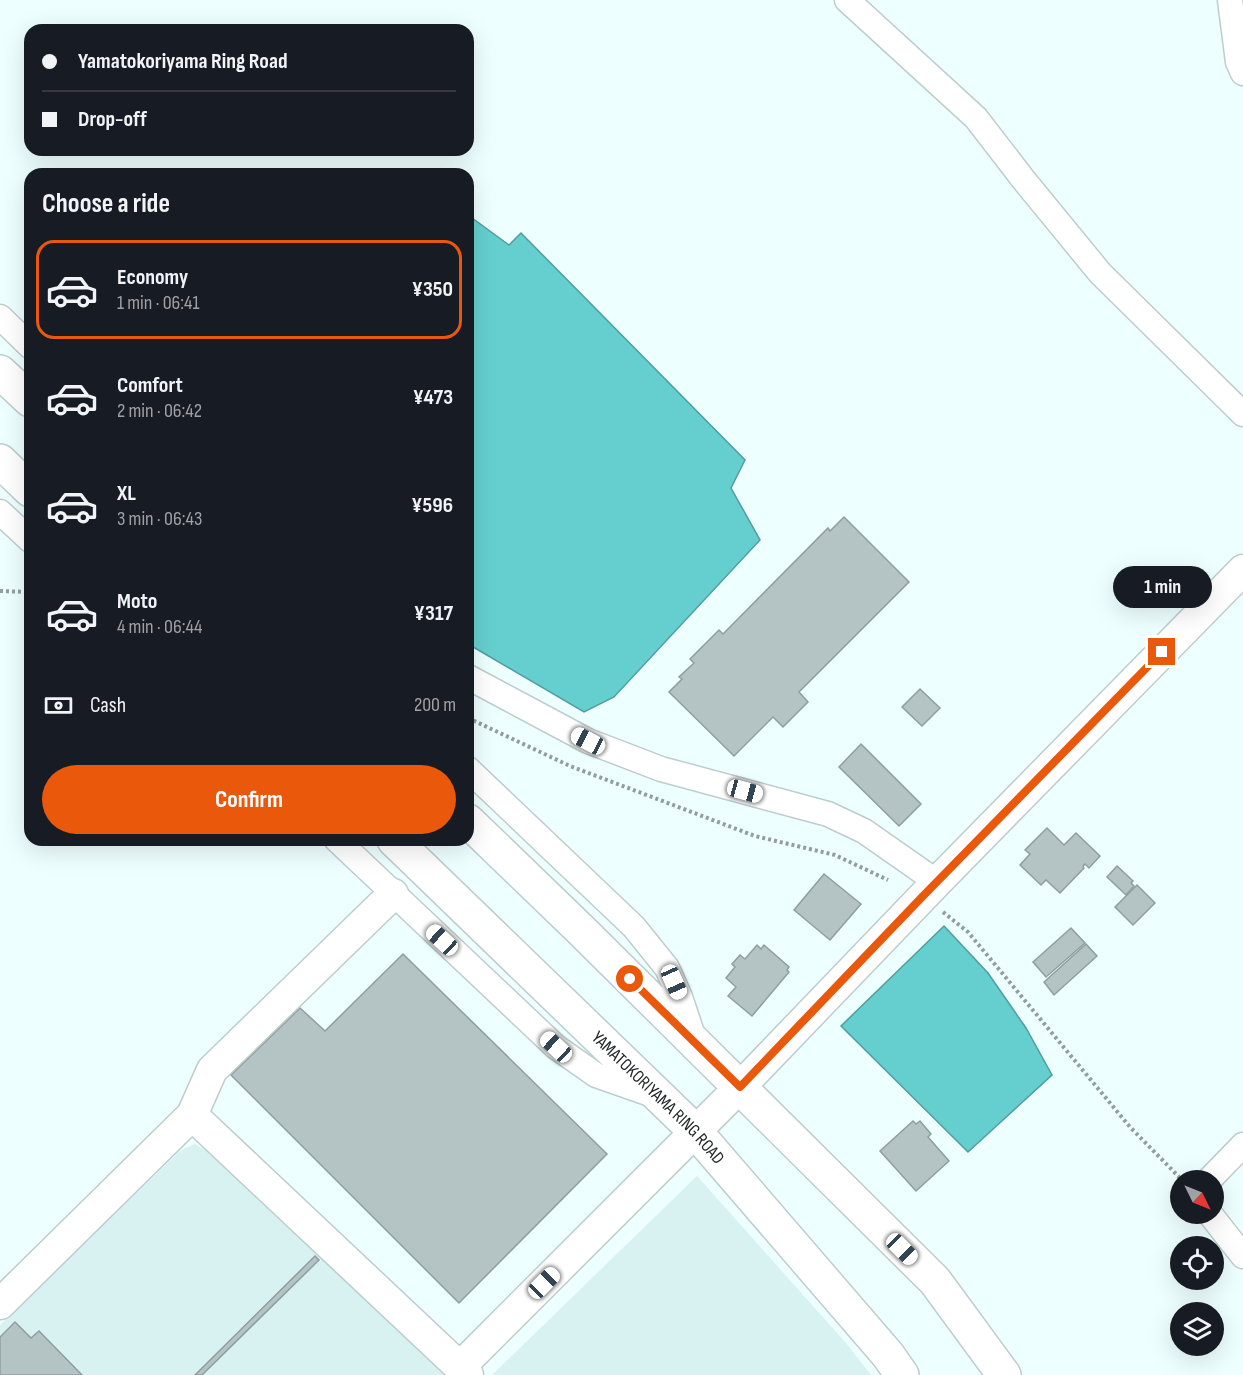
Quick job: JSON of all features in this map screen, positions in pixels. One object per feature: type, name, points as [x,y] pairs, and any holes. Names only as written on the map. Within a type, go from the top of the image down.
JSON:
[{"type":"main road","points":[[0,372],[24,394]]},
{"type":"main road","points":[[0,461],[24,484]]},
{"type":"main road","points":[[474,827],[695,1042],[935,1281],[1004,1375]]},
{"type":"main road","name":"YAMATOKORIYAMA RING ROAD","points":[[400,846],[695,1131],[888,1355],[902,1375]]},
{"type":"street","points":[[847,0],[976,118],[1100,273],[1243,414]]},
{"type":"street","points":[[1230,0],[1239,62],[1243,72]]},
{"type":"street","points":[[0,317],[24,340]]},
{"type":"street","points":[[0,512],[24,534]]},
{"type":"street","points":[[192,1115],[464,1371],[930,889],[1243,570]]},
{"type":"street","points":[[474,680],[588,741],[661,769],[828,814],[864,831],[930,889]]},
{"type":"street","points":[[474,775],[634,927],[667,968],[680,997],[695,1042]]},
{"type":"street","points":[[344,846],[556,1047],[597,1075],[661,1098]]},
{"type":"street","points":[[0,1304],[192,1115],[212,1070],[393,894]]},
{"type":"street","points":[[1219,1170],[1243,1145]]},
{"type":"street","points":[[1218,1224],[1243,1256]]},
{"type":"path","points":[[0,591],[24,592]]},
{"type":"path","points":[[474,721],[570,766],[755,836],[835,855],[930,889],[1130,1127],[1172,1170]]},
{"type":"shaded area","points":[[195,1144],[207,1151],[447,1375],[0,1375],[0,1325],[181,1150]]},
{"type":"shaded area","points":[[697,1176],[846,1343],[871,1375],[492,1375]]},
{"type":"water","points":[[474,219],[509,245],[521,233],[745,460],[731,488],[760,540],[614,697],[584,712],[474,648]]},
{"type":"water","points":[[944,926],[988,973],[1026,1028],[1052,1075],[968,1152],[841,1026]]},
{"type":"building","points":[[844,517],[909,582],[799,692],[808,702],[783,727],[773,717],[734,756],[669,692],[682,679],[679,677],[694,663],[690,659],[719,630],[723,634],[828,528],[830,531]]},
{"type":"building","points":[[920,689],[940,708],[922,726],[902,707]]},
{"type":"building","points":[[861,744],[921,804],[899,826],[839,767]]},
{"type":"building","points":[[1047,828],[1064,845],[1076,833],[1100,856],[1089,868],[1085,864],[1084,868],[1060,893],[1046,880],[1041,885],[1020,865],[1030,854],[1025,850]]},
{"type":"building","points":[[1117,866],[1133,881],[1131,883],[1134,886],[1126,895],[1107,877]]},
{"type":"building","points":[[824,874],[861,904],[830,940],[794,910]]},
{"type":"building","points":[[1137,885],[1155,903],[1133,925],[1115,907]]},
{"type":"building","points":[[1071,928],[1085,943],[1046,977],[1033,962]]},
{"type":"building","points":[[1086,944],[1097,956],[1054,995],[1044,982]]},
{"type":"building","points":[[757,945],[761,949],[764,945],[789,967],[787,970],[789,972],[752,1016],[728,996],[736,987],[726,978],[735,967],[732,964],[740,955],[745,959]]},
{"type":"building","points":[[403,954],[607,1154],[459,1303],[231,1075],[300,1008],[325,1031]]},
{"type":"building","points":[[913,1121],[916,1124],[920,1121],[931,1134],[928,1137],[949,1161],[916,1191],[880,1151]]},
{"type":"building","points":[[315,1256],[319,1260],[202,1375],[195,1375]]},
{"type":"building","points":[[15,1322],[31,1338],[39,1331],[82,1375],[0,1375],[0,1337]]},
{"type":"route","points":[[630,979],[740,1087],[1162,652]]}]
